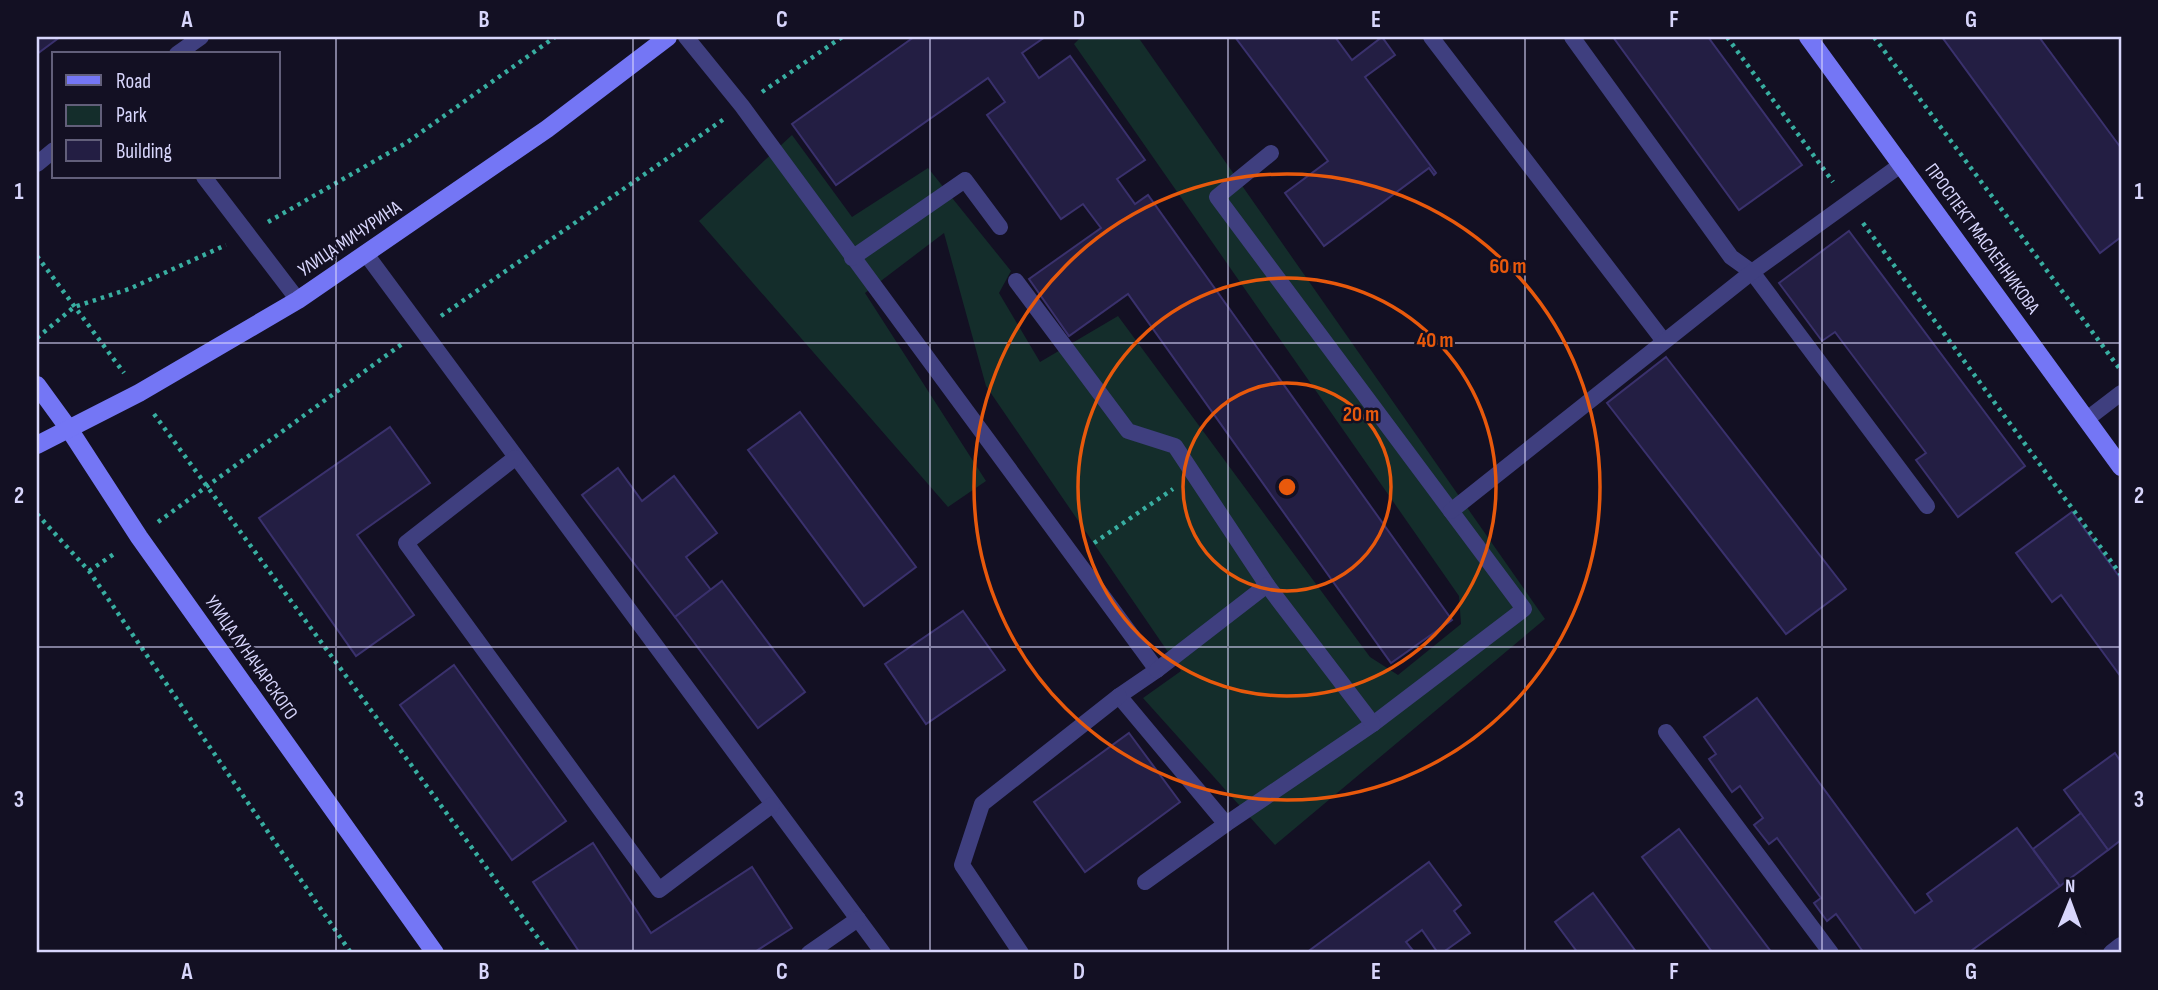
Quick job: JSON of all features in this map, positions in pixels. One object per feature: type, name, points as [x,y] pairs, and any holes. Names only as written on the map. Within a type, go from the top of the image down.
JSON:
[{"type":"main road","name":"УЛИЦА МИЧУРИНА","points":[[37,445],[139,393],[298,300],[547,129],[668,37]]},
{"type":"main road","name":"ПРОСПЕКТ МАСЛЕННИКОВА","points":[[1808,37],[2121,467]]},
{"type":"main road","name":"УЛИЦА ЛУНАЧАРСКОГО","points":[[37,385],[139,537],[435,953]]},
{"type":"street","points":[[2112,953],[2121,946]]},
{"type":"lane","points":[[180,52],[201,37]]},
{"type":"lane","points":[[686,37],[742,106],[1157,670]]},
{"type":"lane","points":[[1431,37],[1663,340]]},
{"type":"lane","points":[[1572,37],[1731,257],[1752,272],[1927,506]]},
{"type":"lane","points":[[37,164],[52,152]]},
{"type":"lane","points":[[1145,883],[1373,724],[1524,609],[1217,197],[1271,153]]},
{"type":"lane","points":[[1451,511],[1663,340],[1902,164]]},
{"type":"lane","points":[[205,178],[298,300]]},
{"type":"lane","points":[[852,258],[965,180],[1000,227]]},
{"type":"lane","points":[[366,254],[420,331],[883,953]]},
{"type":"lane","points":[[1016,281],[1128,431],[1175,446],[1267,586],[1373,724]]},
{"type":"lane","points":[[2087,419],[2121,393]]},
{"type":"lane","points":[[515,458],[406,543],[659,890],[772,804]]},
{"type":"lane","points":[[1021,953],[962,865],[982,804],[1119,696],[1267,586]]},
{"type":"lane","points":[[1119,696],[1226,824]]},
{"type":"lane","points":[[1666,732],[1831,953]]},
{"type":"lane","points":[[810,953],[858,919]]},
{"type":"path","points":[[37,338],[74,307],[129,289],[248,233],[406,144],[555,37]]},
{"type":"path","points":[[234,463],[842,37]]},
{"type":"path","points":[[1727,37],[2121,575]]},
{"type":"path","points":[[1874,37],[2121,371]]},
{"type":"path","points":[[37,256],[549,953]]},
{"type":"path","points":[[1074,556],[1194,475]]},
{"type":"path","points":[[37,514],[89,571],[351,953]]},
{"type":"green space","points":[[1081,37],[1138,37],[1545,619],[1275,845],[1143,698],[1181,671],[986,386],[944,233],[865,293],[986,481],[948,507],[699,221],[792,135],[852,217],[928,168],[1011,271],[999,293],[1040,362],[1118,316],[1370,657],[1398,675],[1461,624],[1459,596],[1074,44]]},
{"type":"building","points":[[37,37],[60,37],[37,54]]},
{"type":"building","points":[[914,37],[1045,37],[1022,53],[1039,78],[1070,56],[1145,160],[1117,179],[1135,204],[1148,195],[1452,620],[1391,663],[1128,294],[1069,336],[1029,279],[1101,228],[1083,204],[1061,219],[987,115],[1005,102],[988,78],[836,185],[792,124]]},
{"type":"building","points":[[1235,37],[1335,37],[1352,60],[1382,37],[1395,55],[1365,77],[1436,173],[1434,175],[1429,168],[1324,246],[1285,193],[1328,161]]},
{"type":"building","points":[[1613,37],[1708,37],[1802,165],[1739,210]]},
{"type":"building","points":[[1942,37],[2039,37],[2121,148],[2121,237],[2100,253]]},
{"type":"building","points":[[1849,231],[2025,466],[1958,517],[1916,460],[1926,453],[1835,332],[1822,341],[1779,283]]},
{"type":"building","points":[[1666,357],[1846,589],[1786,634],[1607,403]]},
{"type":"building","points":[[800,412],[916,567],[864,606],[748,450]]},
{"type":"building","points":[[390,427],[430,483],[357,535],[414,615],[356,656],[259,518]]},
{"type":"building","points":[[618,468],[642,501],[674,476],[717,533],[686,557],[711,590],[675,617],[582,495]]},
{"type":"building","points":[[2072,512],[2121,579],[2121,677],[2061,595],[2052,602],[2016,553]]},
{"type":"building","points":[[722,581],[805,692],[758,728],[675,617]]},
{"type":"building","points":[[963,611],[1005,670],[926,724],[885,664]]},
{"type":"building","points":[[454,665],[566,821],[512,860],[400,705]]},
{"type":"building","points":[[1757,698],[1915,913],[1932,901],[1927,894],[2017,828],[2060,886],[1968,953],[1864,953],[1836,914],[1827,921],[1814,903],[1821,898],[1777,838],[1769,844],[1754,825],[1763,818],[1740,786],[1732,792],[1709,759],[1716,754],[1704,737]]},
{"type":"building","points":[[1129,733],[1180,802],[1085,872],[1034,802]]},
{"type":"building","points":[[2115,753],[2121,762],[2121,840],[2108,850],[2064,790]]},
{"type":"building","points":[[2081,813],[2108,850],[2060,886],[2033,849]]},
{"type":"building","points":[[1679,829],[1772,953],[1713,953],[1642,857]]},
{"type":"building","points":[[593,843],[651,933],[752,867],[792,928],[753,953],[580,953],[533,882]]},
{"type":"building","points":[[1429,862],[1461,905],[1454,911],[1470,933],[1442,953],[1438,953],[1422,930],[1406,942],[1415,953],[1306,953]]},
{"type":"building","points":[[1593,893],[1637,953],[1578,953],[1555,922]]}]
